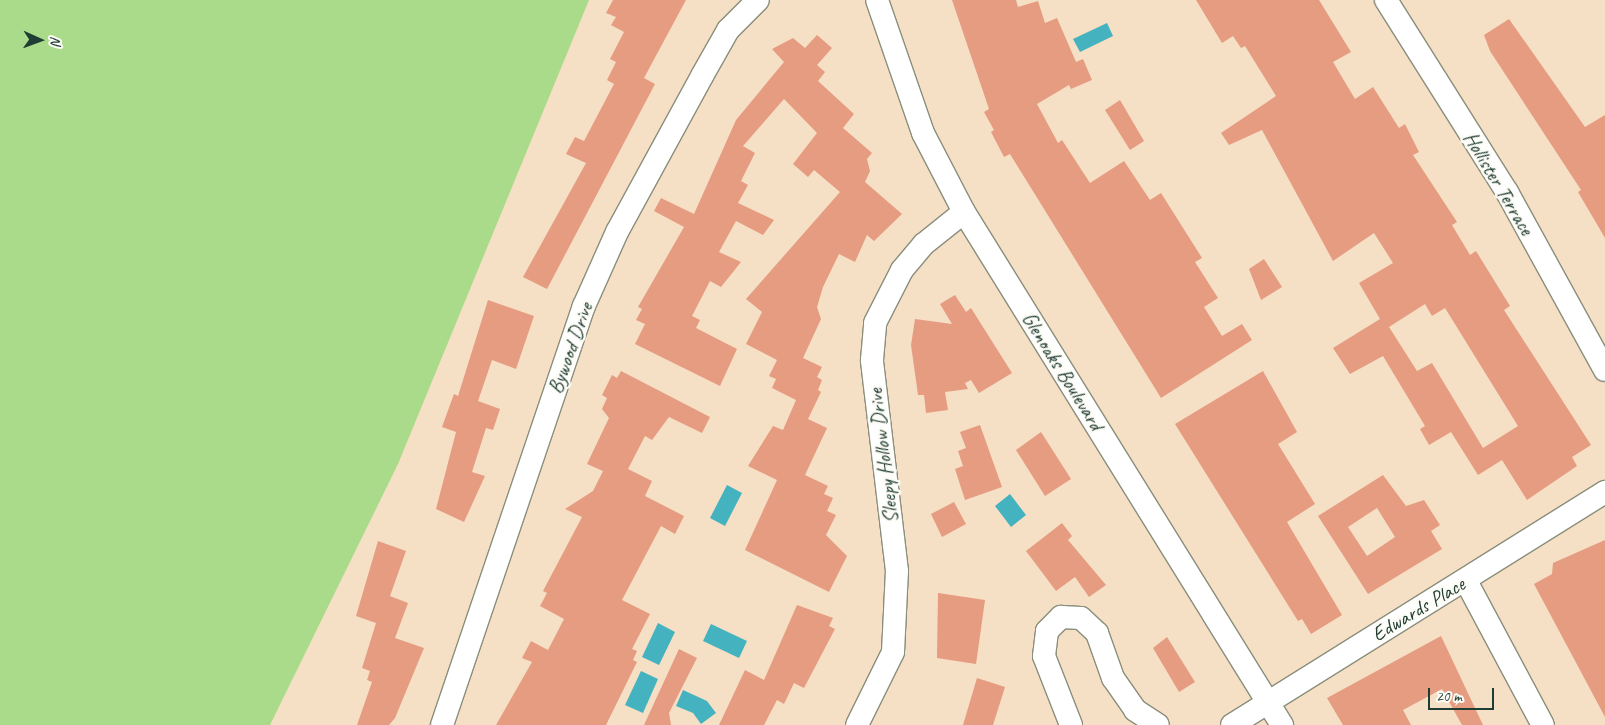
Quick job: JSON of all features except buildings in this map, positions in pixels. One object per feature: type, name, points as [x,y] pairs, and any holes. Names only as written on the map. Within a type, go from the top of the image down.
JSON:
[{"type":"street","name":"Bywood Drive","points":[[442,725],[584,306],[617,232],[728,30],[758,0]]},
{"type":"street","name":"Glenoaks Boulevard","points":[[877,0],[923,133],[964,212],[1282,725]]},
{"type":"street","name":"Hollister Terrace","points":[[1386,0],[1507,192],[1605,370]]},
{"type":"street","name":"Sleepy Hollow Drive","points":[[857,725],[893,652],[897,571],[872,360],[875,322],[902,270],[924,244],[964,212]]},
{"type":"street","name":"Edwards Place","points":[[1232,725],[1245,721],[1266,701],[1466,581],[1605,492]]},
{"type":"street","points":[[1466,581],[1543,725]]},
{"type":"street","points":[[1070,725],[1044,656],[1047,631],[1061,617],[1081,618],[1097,632],[1113,678],[1135,710],[1158,725]]},
{"type":"green space","points":[[0,0],[589,0],[398,464],[270,725],[0,725]]},
{"type":"water","points":[[1107,23],[1113,36],[1080,52],[1073,39]]},
{"type":"water","points":[[727,485],[742,493],[725,526],[710,518]]},
{"type":"water","points":[[1010,494],[1026,515],[1011,527],[995,506]]},
{"type":"water","points":[[658,623],[675,632],[659,665],[642,657]]},
{"type":"water","points":[[711,624],[747,641],[739,658],[703,641]]},
{"type":"water","points":[[641,671],[658,679],[643,713],[625,705]]},
{"type":"water","points":[[683,690],[707,701],[716,713],[701,724],[693,713],[676,706]]}]
